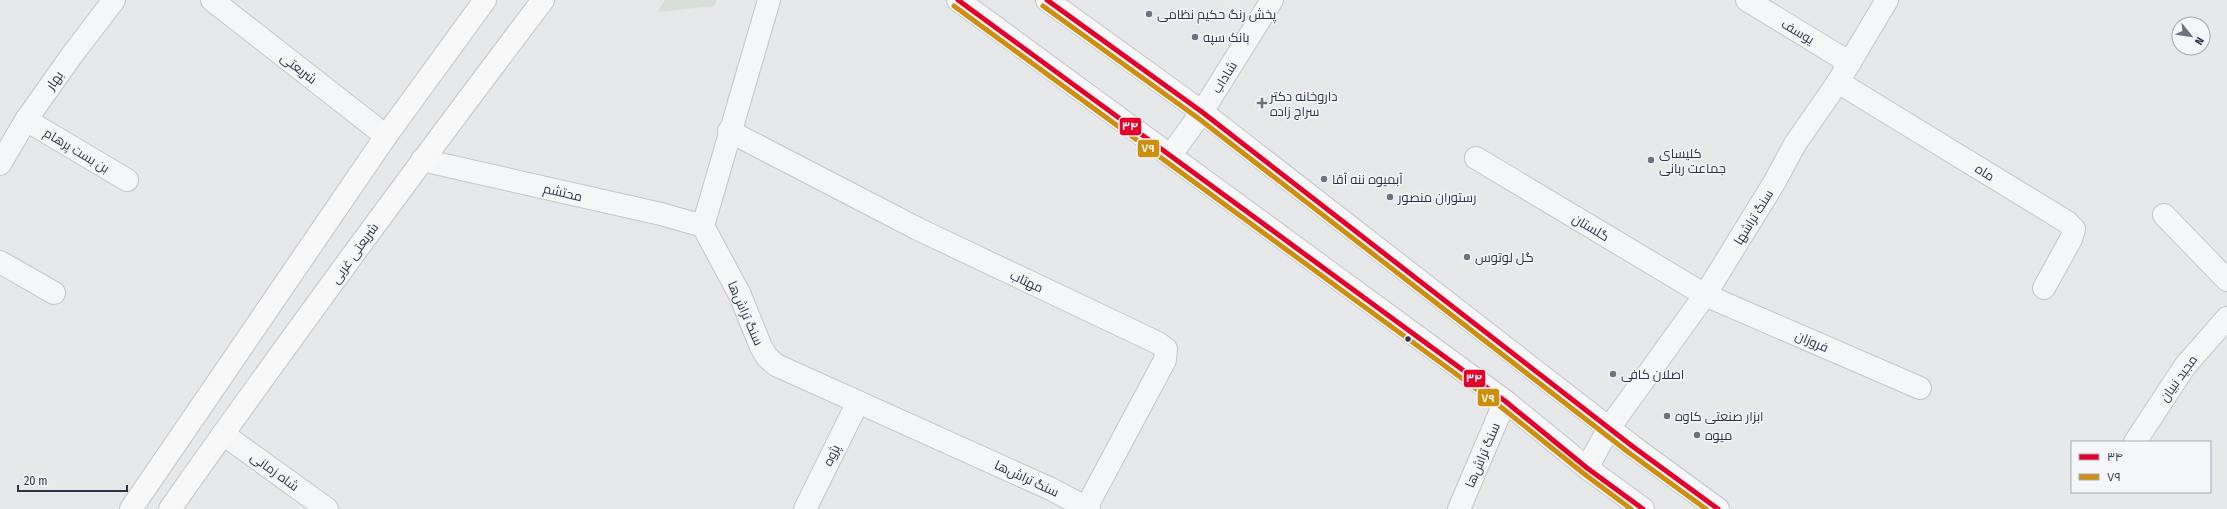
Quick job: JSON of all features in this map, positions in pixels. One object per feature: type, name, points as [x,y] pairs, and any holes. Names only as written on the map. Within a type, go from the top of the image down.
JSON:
[{"type":"main road","points":[[131,509],[386,136],[485,0]]},
{"type":"main road","name":"شریعتی غربی","points":[[170,509],[222,434],[422,160],[543,0]]},
{"type":"main road","points":[[958,0],[1505,402],[1587,468],[1643,509]]},
{"type":"main road","points":[[1047,0],[1202,112],[1609,428],[1718,509]]},
{"type":"street","name":"بهار","points":[[0,164],[26,120],[72,55],[114,0]]},
{"type":"street","name":"شریعتی","points":[[212,0],[386,136]]},
{"type":"street","points":[[703,226],[729,131],[769,0]]},
{"type":"street","name":"شاداب","points":[[1170,156],[1202,112],[1272,0]]},
{"type":"street","name":"یوسف","points":[[1747,0],[1850,63]]},
{"type":"street","name":"سنگ تراشها","points":[[1587,468],[1609,428],[1705,295],[1774,183],[1795,144],[1838,82],[1887,0]]},
{"type":"street","name":"ماه","points":[[1838,82],[2067,222],[2074,229],[2071,240],[2044,288]]},
{"type":"street","name":"بن بست پرهام","points":[[26,120],[127,180]]},
{"type":"street","name":"مهتاب","points":[[729,131],[918,229],[1158,343],[1166,349],[1165,360],[1077,506]]},
{"type":"street","name":"گلستان","points":[[1476,158],[1705,295]]},
{"type":"street","name":"محتشم","points":[[422,160],[661,214],[703,226]]},
{"type":"street","points":[[2164,215],[2227,280]]},
{"type":"street","name":"سنگ تراش‌ها","points":[[703,226],[740,295],[761,347],[767,357],[776,365],[858,402],[1077,506]]},
{"type":"street","points":[[0,262],[54,293]]},
{"type":"street","name":"فروزان","points":[[1705,295],[1920,388]]},
{"type":"street","name":"مجید نبیان","points":[[2136,441],[2185,366],[2227,318]]},
{"type":"street","name":"پژوه","points":[[805,509],[858,402]]},
{"type":"street","name":"سنگ تراش‌ها","points":[[1460,509],[1505,402]]},
{"type":"street","name":"شاه زمانی","points":[[222,434],[327,509]]},
{"type":"shaded area","points":[[665,0],[717,0],[714,6],[658,12]]},
{"type":"transit line","name":"۳۴","points":[[958,0],[1505,401],[1587,468],[1643,509]]},
{"type":"transit line","name":"۳۴","points":[[1047,0],[1202,112],[1632,446],[1718,509]]},
{"type":"transit line","name":"۷۹","points":[[954,6],[1501,407],[1583,473],[1631,509]]},
{"type":"transit line","name":"۷۹","points":[[1043,6],[1198,118],[1628,452],[1706,509]]},
{"type":"place","name":"پخش رنگ حکیم نظامی","points":[[1149,14]]},
{"type":"place","name":"بانک سپه","points":[[1195,37]]},
{"type":"place","name":"داروخانه دکتر سراج زاده","points":[[1262,103]]},
{"type":"place","name":"کلیسای جماعت ربانی","points":[[1651,160]]},
{"type":"place","name":"آبمیوه ننه آقا","points":[[1324,179]]},
{"type":"place","name":"رستوران منصور","points":[[1390,197]]},
{"type":"place","name":"گل لوتوس","points":[[1467,257]]},
{"type":"place","name":"اصلان کافی","points":[[1613,374]]},
{"type":"place","name":"ابزار صنعتی کاوه","points":[[1667,416]]},
{"type":"place","name":"میوه","points":[[1697,435]]}]
